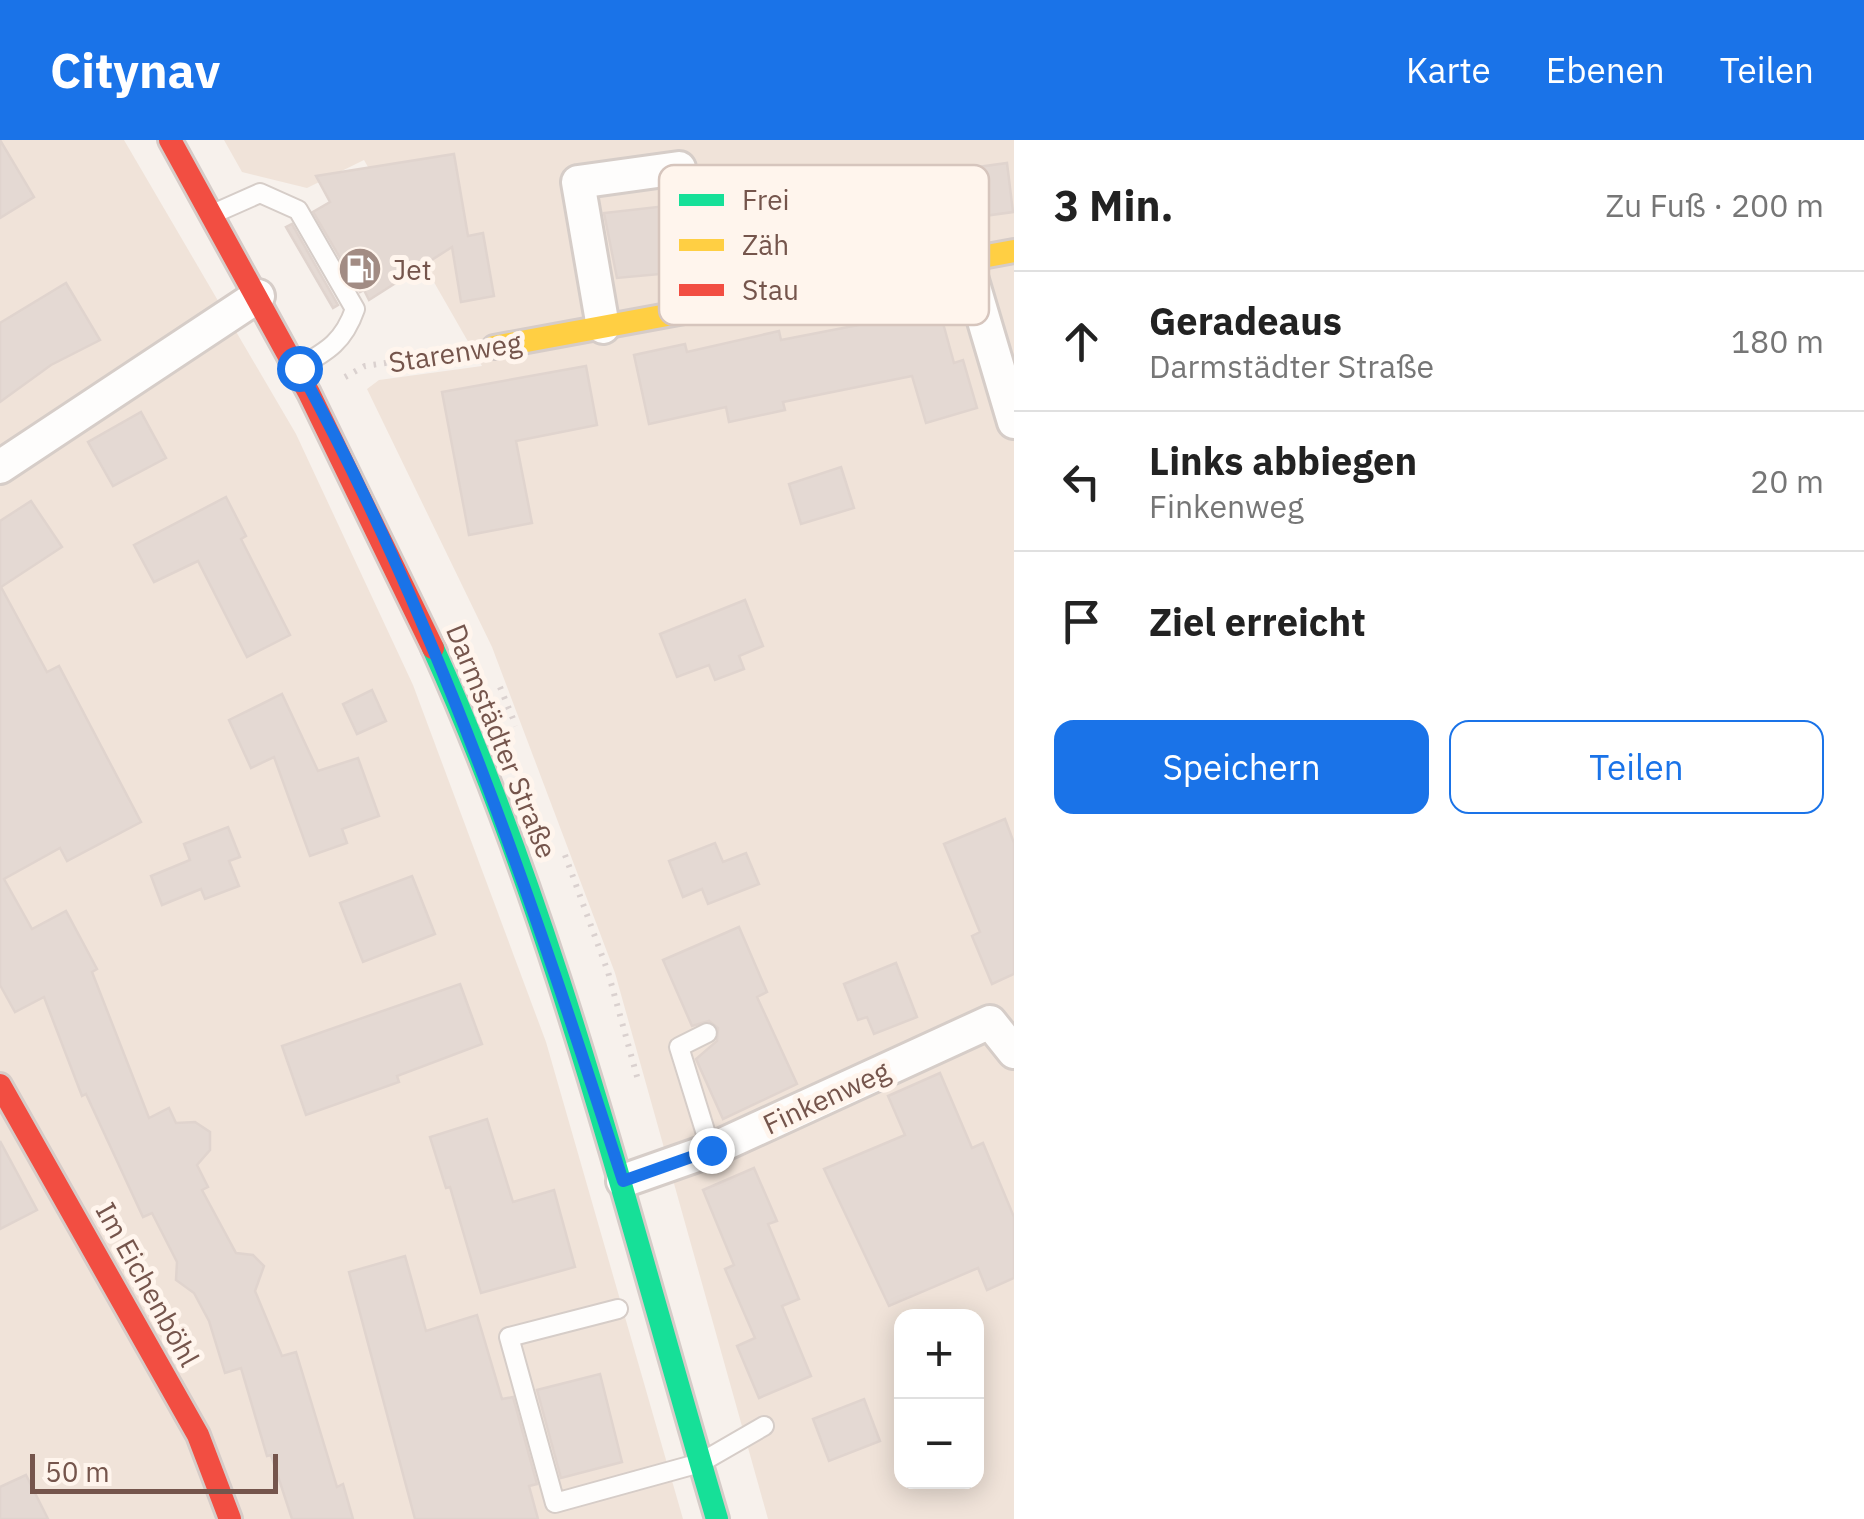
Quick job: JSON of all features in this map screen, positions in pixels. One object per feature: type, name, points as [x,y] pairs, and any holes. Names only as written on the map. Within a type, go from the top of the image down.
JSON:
[{"type":"main road","name":"Darmstädter Straße","points":[[170,140],[299,368],[376,518],[508,829],[623,1181],[717,1519]]},
{"type":"main road","name":"Starenweg","points":[[989,256],[1014,251]]},
{"type":"main road","name":"Starenweg","points":[[494,347],[659,317]]},
{"type":"main road","name":"Im Eichenböhl","points":[[0,1085],[198,1435],[230,1519]]},
{"type":"street","points":[[603,327],[578,182],[659,171]]},
{"type":"street","points":[[0,467],[258,296]]},
{"type":"street","points":[[985,325],[1014,422]]},
{"type":"street","name":"Finkenweg","points":[[623,1181],[711,1150],[990,1022],[1014,1052]]},
{"type":"lane","points":[[212,215],[260,193],[298,210],[355,308],[347,332],[334,347],[299,368]]},
{"type":"lane","points":[[707,1033],[679,1047],[711,1150]]},
{"type":"lane","points":[[618,1308],[509,1338],[555,1504],[700,1463],[764,1426]]},
{"type":"path","name":"Starenweg","points":[[313,394],[365,366],[494,347]]},
{"type":"shaded area","points":[[0,140],[124,140],[296,434],[413,685],[546,1042],[683,1519],[0,1519]]},
{"type":"shaded area","points":[[224,140],[1014,140],[1014,1519],[768,1519],[615,973],[492,647],[367,389],[379,380],[482,366],[364,160],[307,188],[242,172]]},
{"type":"building","points":[[0,140],[34,197],[0,218]]},
{"type":"building","points":[[454,154],[468,236],[483,233],[494,296],[461,302],[452,247],[369,300],[364,290],[360,292],[313,212],[330,202],[316,176]]},
{"type":"building","points":[[1007,163],[1013,212],[989,215],[989,165]]},
{"type":"building","points":[[659,207],[659,274],[617,278],[604,213]]},
{"type":"building","points":[[292,224],[338,305],[333,308],[286,227]]},
{"type":"building","points":[[66,283],[100,340],[51,365],[0,402],[0,323]]},
{"type":"building","points":[[858,325],[944,325],[954,363],[963,360],[977,408],[926,423],[912,376],[783,402],[785,410],[729,422],[726,407],[649,424],[634,355],[685,344],[687,352],[779,331],[781,340]]},
{"type":"building","points":[[586,366],[597,425],[516,441],[532,523],[469,535],[442,392]]},
{"type":"building","points":[[141,412],[166,458],[113,486],[88,442]]},
{"type":"building","points":[[841,467],[854,508],[801,524],[789,484]]},
{"type":"building","points":[[226,497],[246,536],[241,539],[290,635],[247,657],[198,561],[154,582],[134,545]]},
{"type":"building","points":[[31,501],[62,547],[1,587],[47,672],[59,666],[141,822],[67,861],[60,848],[4,879],[32,929],[66,911],[97,969],[92,972],[149,1118],[169,1108],[176,1123],[195,1122],[210,1132],[210,1150],[197,1165],[208,1187],[202,1190],[236,1253],[253,1255],[264,1266],[255,1291],[282,1356],[296,1352],[337,1487],[343,1484],[353,1519],[292,1519],[271,1455],[267,1456],[241,1368],[225,1373],[209,1321],[194,1293],[176,1280],[177,1262],[152,1213],[143,1217],[86,1094],[82,1096],[44,997],[15,1012],[0,985],[0,521]]},
{"type":"building","points":[[745,600],[763,646],[739,656],[744,669],[715,680],[709,665],[677,677],[660,634]]},
{"type":"building","points":[[372,690],[386,721],[357,734],[343,704]]},
{"type":"building","points":[[282,694],[318,771],[358,758],[379,816],[342,829],[347,843],[310,856],[274,757],[251,768],[229,720]]},
{"type":"building","points":[[1005,819],[1014,843],[1014,974],[992,984],[972,936],[980,932],[944,844]]},
{"type":"building","points":[[228,827],[240,857],[229,861],[239,886],[205,899],[201,889],[162,905],[151,876],[190,860],[184,844]]},
{"type":"building","points":[[715,843],[723,862],[746,853],[759,884],[708,904],[702,889],[683,897],[669,861]]},
{"type":"building","points":[[412,876],[435,934],[363,962],[340,903]]},
{"type":"building","points":[[739,927],[767,992],[757,997],[797,1084],[723,1119],[696,1059],[717,1041],[718,1028],[709,1021],[692,1026],[663,960]]},
{"type":"building","points":[[896,963],[917,1017],[874,1034],[867,1017],[858,1020],[844,984]]},
{"type":"building","points":[[460,984],[482,1044],[397,1076],[399,1082],[306,1115],[282,1046]]},
{"type":"building","points":[[940,1073],[972,1148],[983,1143],[1014,1217],[1014,1278],[987,1290],[978,1268],[889,1306],[824,1169],[905,1135],[888,1096]]},
{"type":"building","points":[[487,1119],[513,1202],[554,1190],[575,1267],[481,1293],[450,1187],[446,1188],[430,1137]]},
{"type":"building","points":[[0,1141],[37,1210],[0,1229]]},
{"type":"building","points":[[754,1168],[777,1221],[768,1224],[799,1299],[782,1306],[811,1376],[759,1398],[737,1346],[755,1338],[725,1269],[734,1265],[703,1190]]},
{"type":"building","points":[[405,1256],[426,1331],[477,1315],[502,1399],[513,1397],[537,1484],[529,1486],[538,1519],[415,1519],[349,1272]]},
{"type":"building","points":[[600,1374],[622,1462],[561,1478],[537,1390]]},
{"type":"building","points":[[864,1399],[880,1441],[829,1461],[813,1419]]},
{"type":"building","points":[[26,1475],[48,1519],[0,1519],[0,1487]]},
{"type":"traffic: fast","points":[[433,648],[478,754],[555,969],[717,1519]]},
{"type":"traffic: slow","points":[[989,256],[1014,251]]},
{"type":"traffic: slow","points":[[494,347],[659,317]]},
{"type":"traffic: jam","points":[[170,140],[309,393],[433,648]]},
{"type":"traffic: jam","points":[[0,1085],[198,1435],[230,1519]]},
{"type":"place","name":"Jet","points":[[360,269]]},
{"type":"route","points":[[299,368],[376,518],[508,829],[623,1181],[711,1150]]}]
